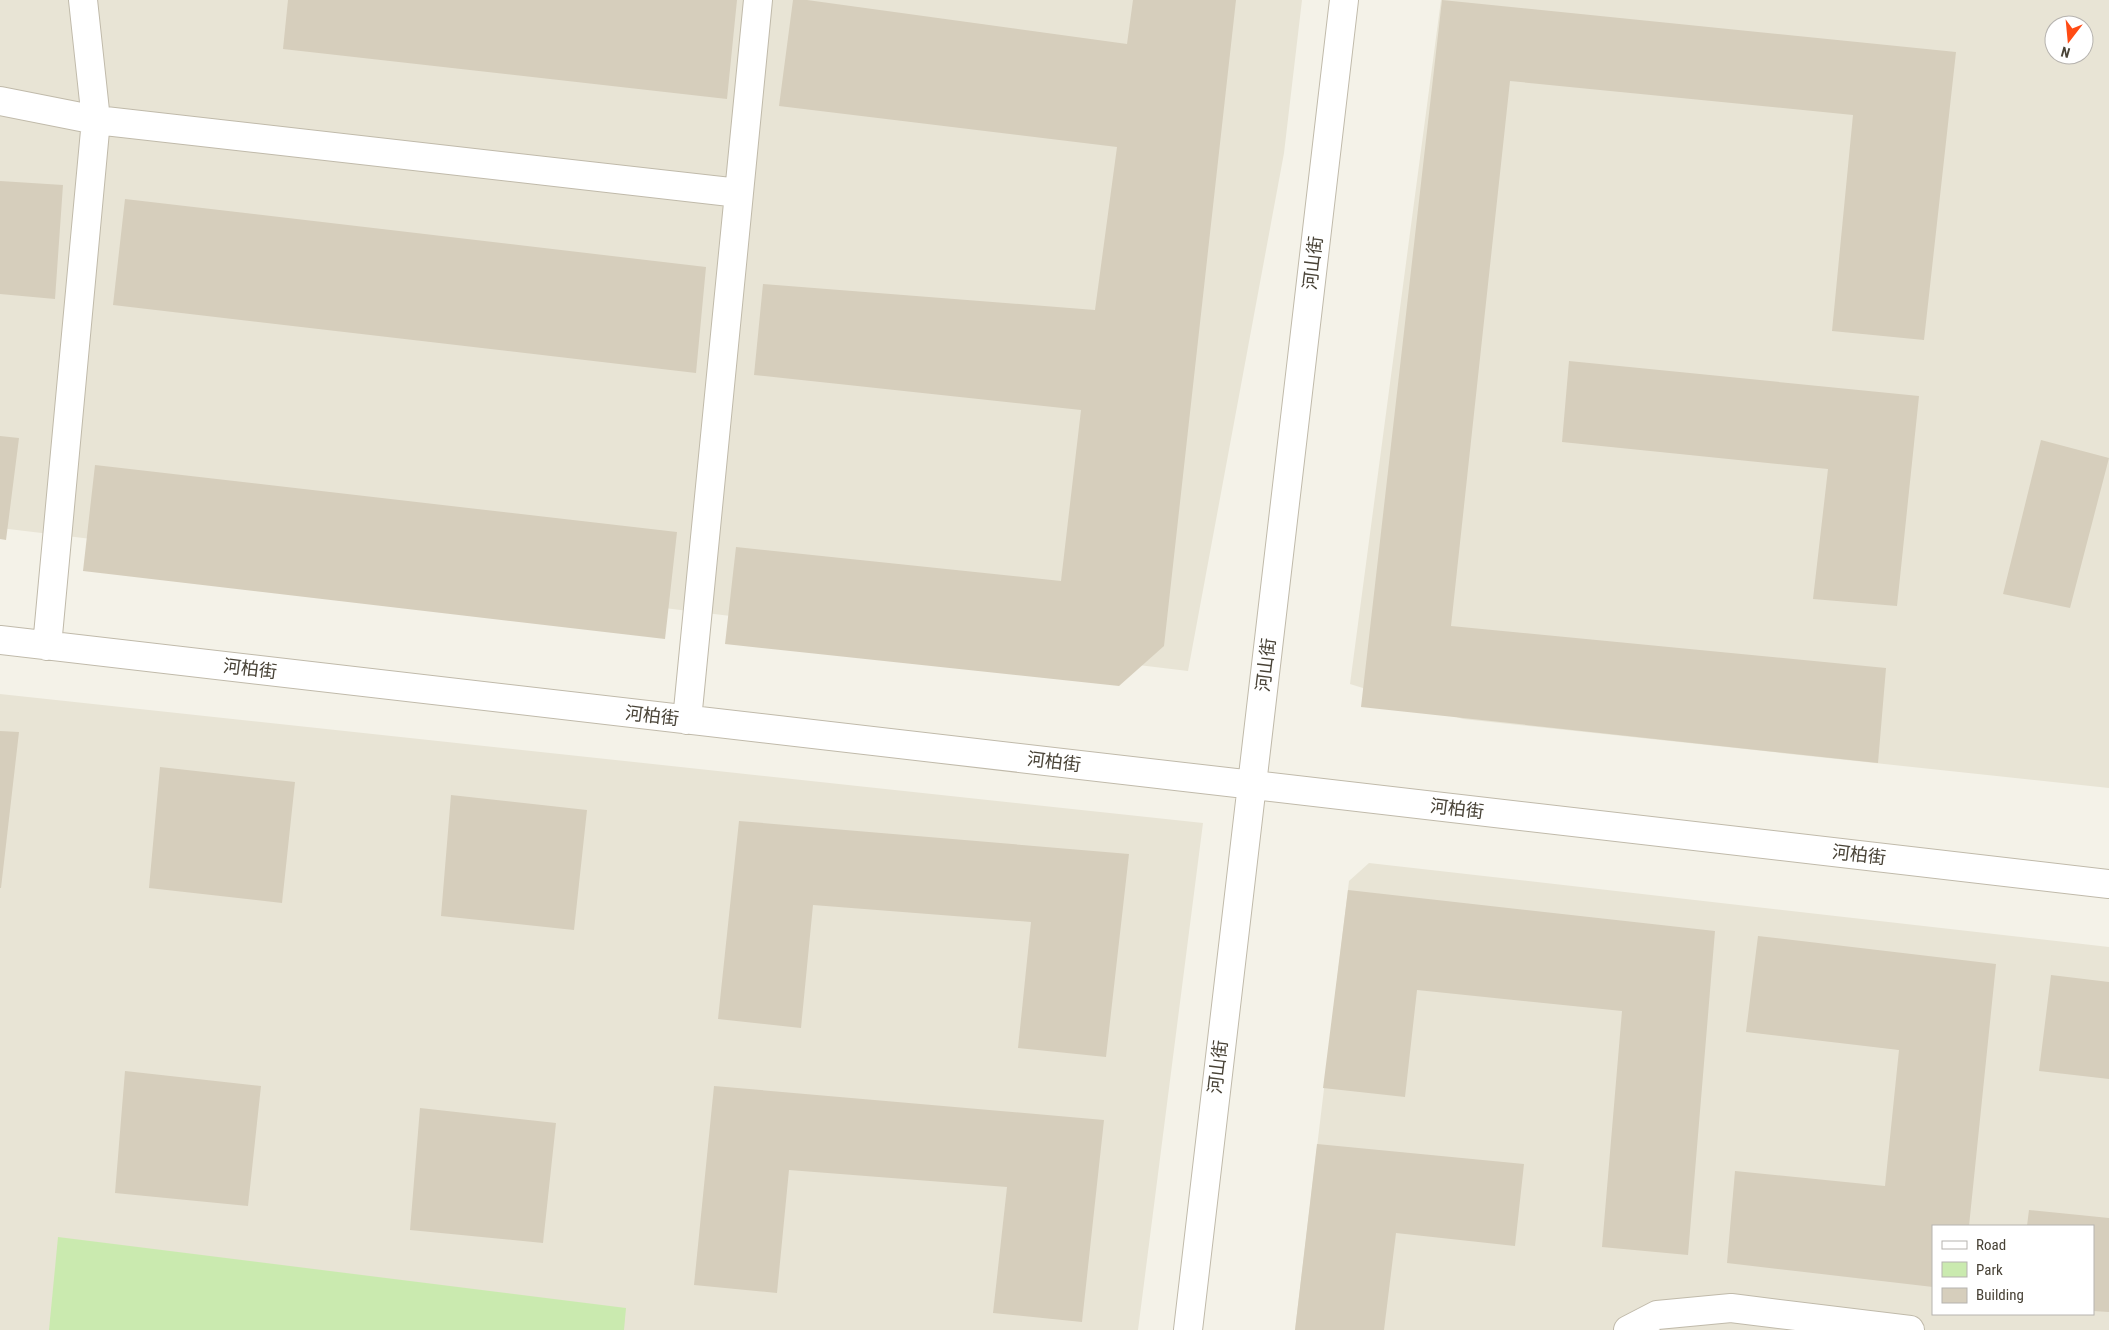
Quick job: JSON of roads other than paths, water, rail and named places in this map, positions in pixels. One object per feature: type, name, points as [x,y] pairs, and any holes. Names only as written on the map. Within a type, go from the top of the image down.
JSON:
[{"type":"street","points":[[47,646],[96,120],[83,0]]},
{"type":"street","points":[[686,720],[758,0]]},
{"type":"street","name":"河山街","points":[[1188,1330],[1344,0]]},
{"type":"street","points":[[0,101],[96,120],[739,193]]},
{"type":"street","name":"河柏街","points":[[0,640],[2109,884]]},
{"type":"street","points":[[1628,1330],[1657,1316],[1732,1308],[1910,1330]]}]
